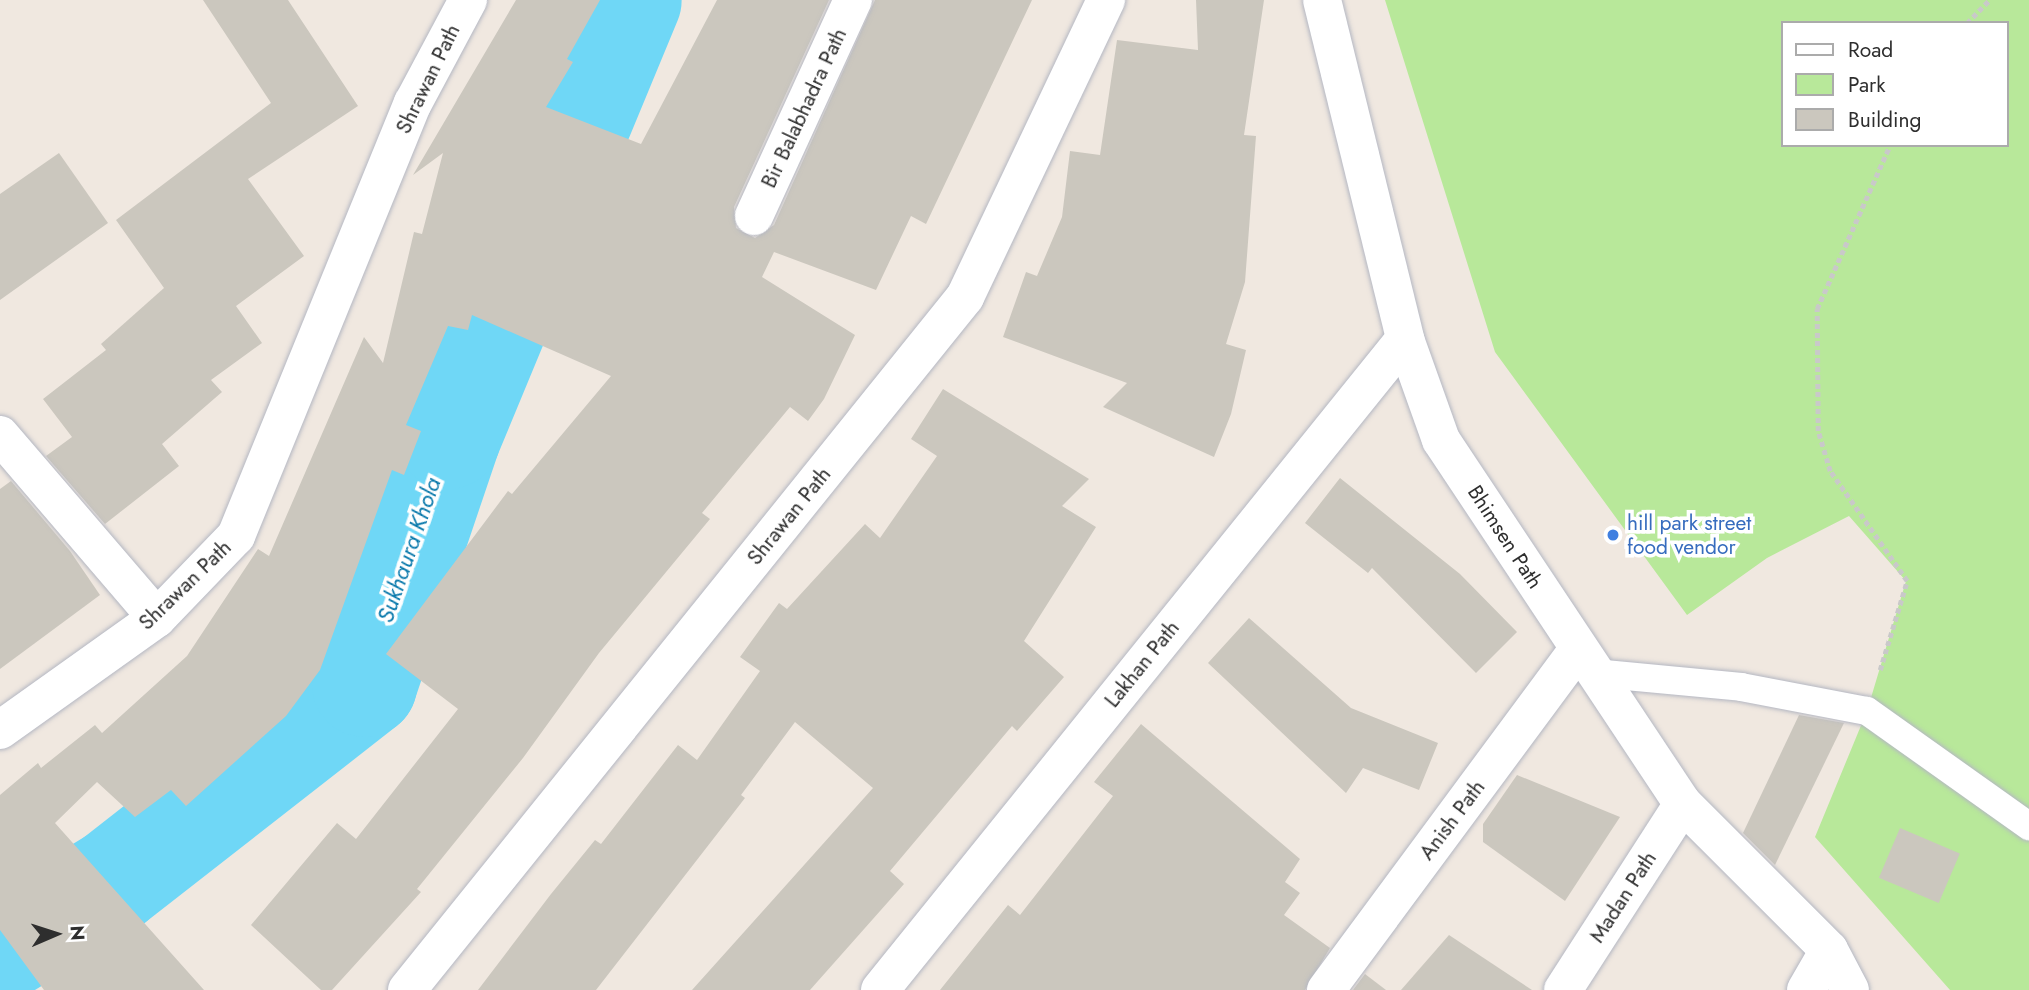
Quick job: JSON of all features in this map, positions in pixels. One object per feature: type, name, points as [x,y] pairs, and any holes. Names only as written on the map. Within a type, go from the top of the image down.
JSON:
[{"type":"street","name":"Shrawan Path","points":[[0,730],[157,618],[236,537],[413,103],[468,0]]},
{"type":"street","name":"Bir Balabhadra Path","points":[[754,216],[853,0]]},
{"type":"street","name":"Shrawan Path","points":[[407,990],[965,297],[1106,0]]},
{"type":"street","name":"Bhimsen Path","points":[[1322,0],[1405,339],[1441,440],[1683,804],[1829,950],[1850,990]]},
{"type":"street","name":"Lakhan Path","points":[[880,990],[1405,339]]},
{"type":"street","points":[[0,435],[157,618]]},
{"type":"street","name":"Anish Path","points":[[1326,990],[1586,661]]},
{"type":"street","name":"Madan Path","points":[[1563,990],[1683,804]]},
{"type":"street","points":[[1806,990],[1829,950]]},
{"type":"lane","points":[[1586,661],[1867,711],[2029,826]]},
{"type":"path","points":[[1969,21],[1989,0]]},
{"type":"path","points":[[1867,711],[1907,581],[1830,471],[1818,431],[1817,309],[1889,147]]},
{"type":"green space","points":[[1385,0],[2029,0],[2029,990],[1950,990],[1815,837],[1867,711],[1906,581],[1849,516],[1767,558],[1687,615],[1495,352]]},
{"type":"building","points":[[203,0],[288,0],[358,106],[248,179],[304,256],[236,306],[262,343],[211,380],[222,392],[162,444],[179,466],[105,524],[46,456],[72,437],[43,399],[106,350],[101,344],[164,288],[116,220],[271,103]]},
{"type":"building","points":[[516,0],[600,0],[567,59],[573,62],[546,107],[641,144],[717,0],[829,0],[734,207],[736,228],[755,238],[774,225],[875,0],[1032,0],[926,224],[911,216],[876,290],[774,252],[762,277],[855,335],[824,399],[808,421],[790,407],[702,513],[710,519],[599,653],[523,758],[417,889],[421,892],[332,990],[321,990],[251,925],[337,823],[356,839],[458,709],[386,654],[508,491],[512,494],[611,376],[472,315],[468,330],[448,326],[406,425],[421,431],[404,475],[392,470],[320,670],[286,716],[186,806],[171,790],[135,817],[97,782],[55,823],[204,990],[44,990],[0,930],[0,795],[38,763],[41,768],[95,725],[102,733],[187,656],[258,549],[269,556],[364,337],[383,363],[414,232],[422,234],[443,153],[413,175]]},
{"type":"building","points":[[1196,0],[1264,0],[1244,135],[1256,136],[1245,282],[1226,344],[1246,350],[1231,414],[1214,457],[1103,407],[1127,383],[1003,337],[1026,272],[1037,276],[1062,217],[1070,151],[1100,155],[1117,40],[1198,50]]},
{"type":"building","points":[[59,153],[108,223],[0,300],[0,194]]},
{"type":"building","points":[[943,389],[1089,479],[1062,506],[1096,527],[1024,641],[1064,677],[1017,731],[1012,726],[890,871],[904,884],[810,990],[692,990],[873,788],[795,722],[741,795],[745,798],[596,990],[478,990],[595,840],[601,844],[678,745],[697,760],[760,671],[740,657],[779,603],[787,609],[865,524],[880,538],[937,456],[911,439]]},
{"type":"building","points":[[1340,478],[1460,574],[1517,632],[1476,673],[1372,568],[1368,573],[1305,523]]},
{"type":"building","points":[[11,481],[70,551],[100,595],[0,669],[0,489]]},
{"type":"building","points":[[1249,618],[1351,708],[1438,743],[1419,790],[1363,768],[1346,793],[1208,663]]},
{"type":"building","points":[[1799,715],[1844,723],[1775,865],[1743,833]]},
{"type":"building","points":[[1141,724],[1300,859],[1285,882],[1300,893],[1284,915],[1330,948],[1305,990],[940,990],[1008,905],[1020,915],[1113,796],[1094,782]]},
{"type":"building","points":[[1517,775],[1620,817],[1565,901],[1483,842],[1483,824]]},
{"type":"building","points":[[1900,828],[1960,853],[1939,903],[1879,878]]},
{"type":"building","points":[[1449,935],[1532,990],[1401,990]]},
{"type":"building","points":[[1365,974],[1386,990],[1353,990]]},
{"type":"waterway","name":"Sukhaura Khola","points":[[0,949],[112,881],[364,684],[448,436],[629,0]]},
{"type":"place","name":"hill park street food vendor","points":[[1613,535]]}]
